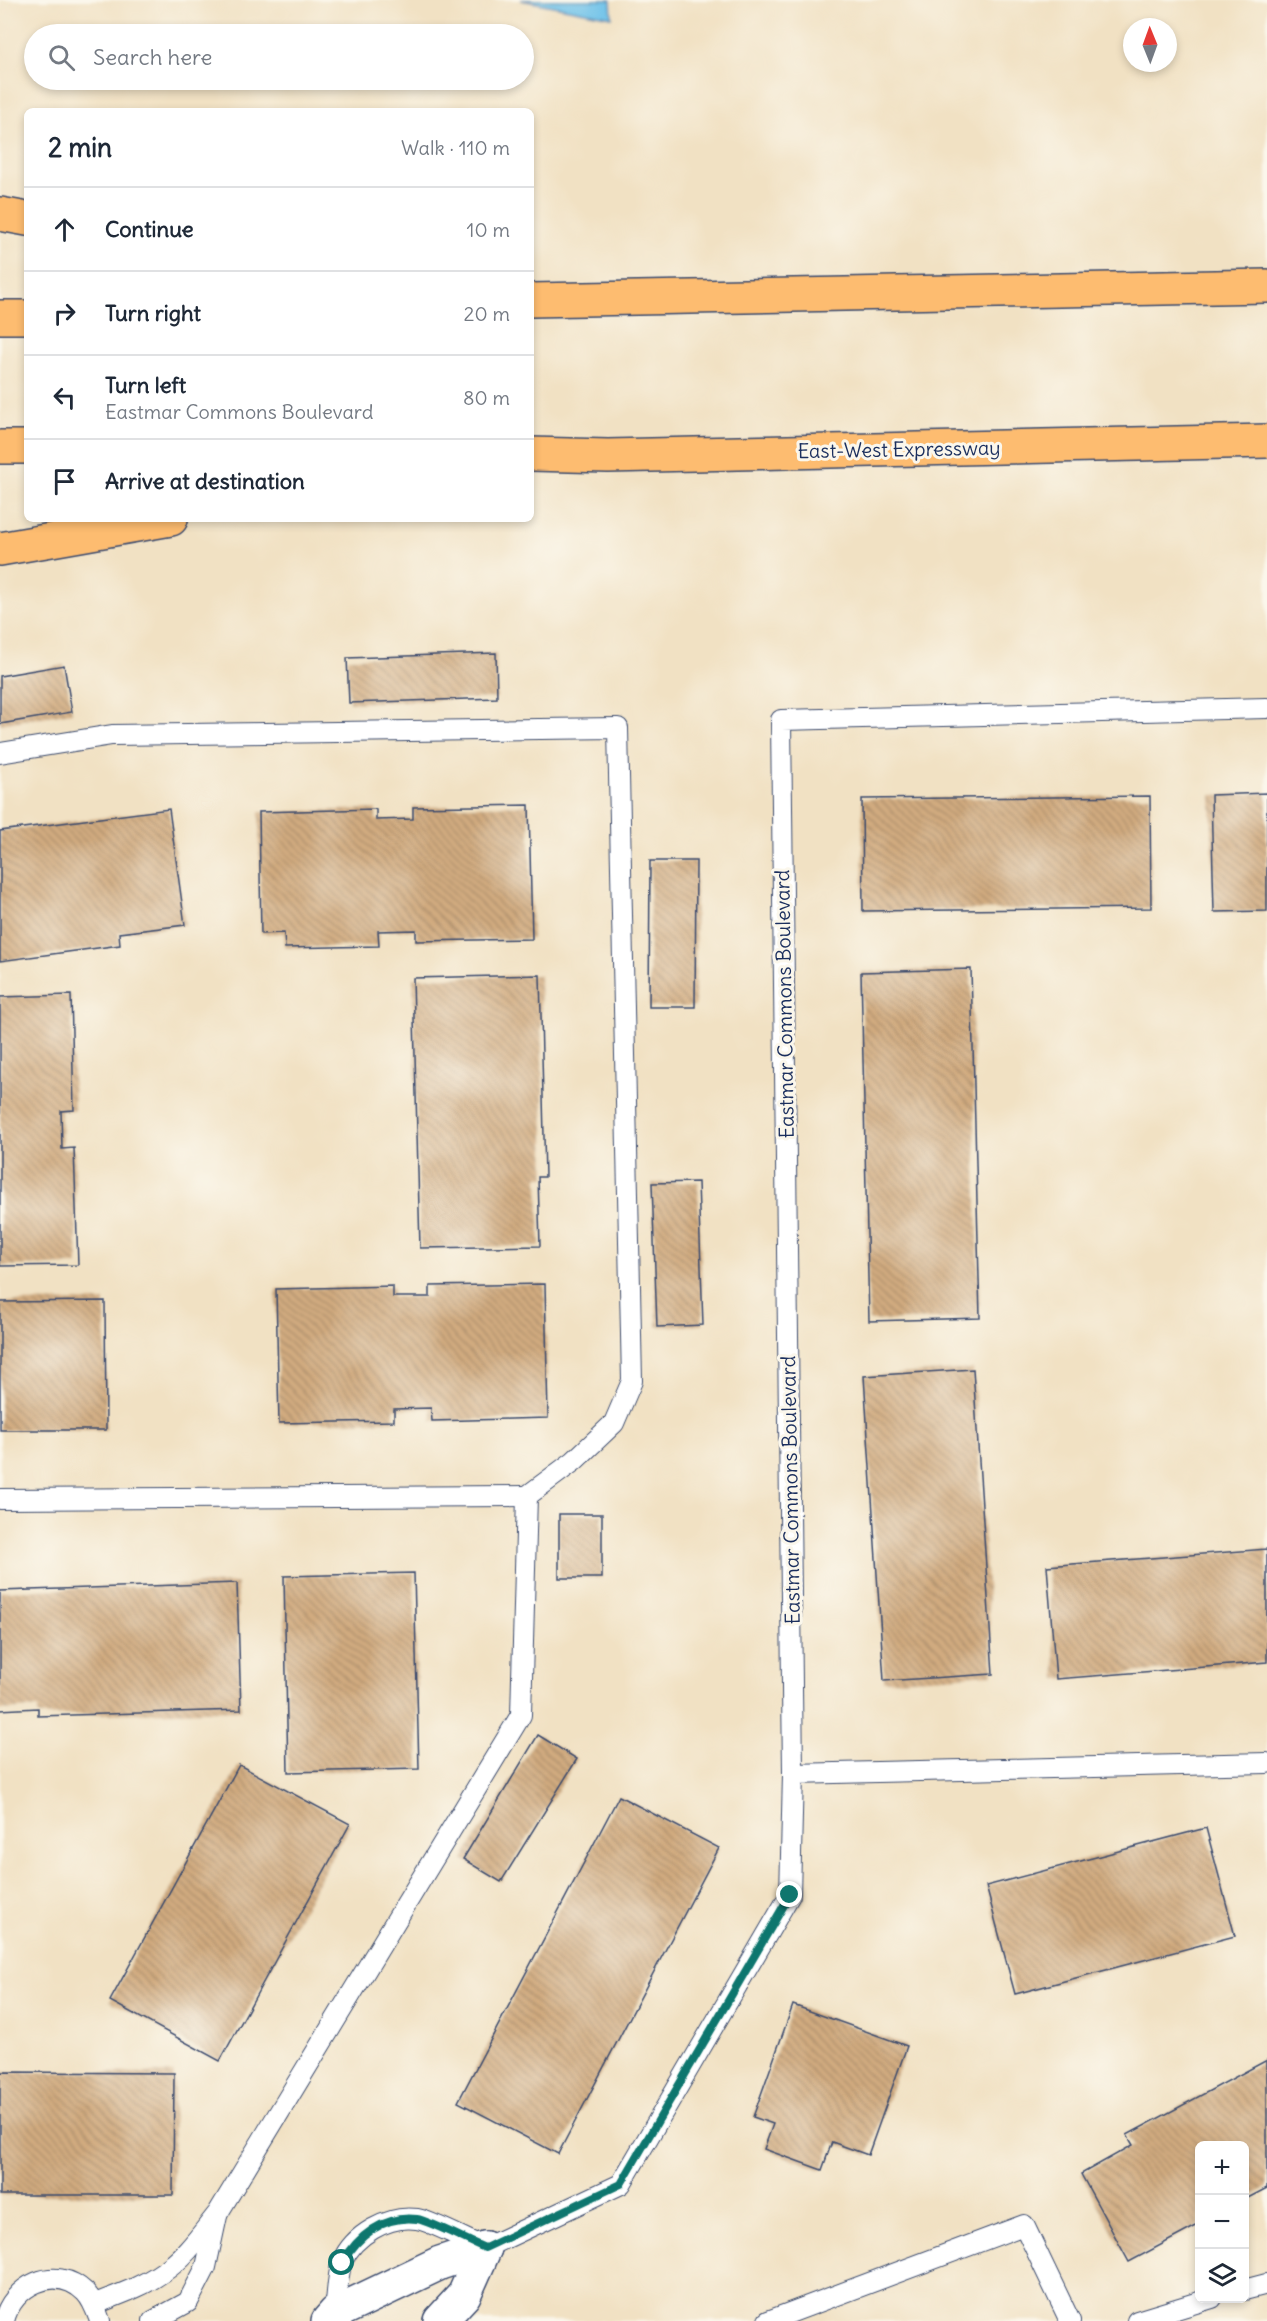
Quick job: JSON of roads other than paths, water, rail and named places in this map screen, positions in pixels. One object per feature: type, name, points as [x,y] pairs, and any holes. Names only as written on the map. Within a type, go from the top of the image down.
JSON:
[{"type":"highway","points":[[0,214],[24,218]]},
{"type":"highway","points":[[534,300],[1267,286]]},
{"type":"highway","points":[[0,317],[24,317]]},
{"type":"highway","name":"East-West Expressway","points":[[534,454],[608,456],[1267,441]]},
{"type":"highway","points":[[0,447],[24,447]]},
{"type":"highway","points":[[534,467],[608,456]]},
{"type":"highway","points":[[0,549],[154,522]]},
{"type":"street","name":"Eastmar Commons Boulevard","points":[[331,2317],[440,2263],[485,2248]]},
{"type":"street","points":[[440,2321],[464,2295],[485,2248]]},
{"type":"lane","name":"Eastmar Commons Boulevard","points":[[485,2248],[621,2184],[790,1895],[793,1774],[781,720],[1267,708]]},
{"type":"lane","points":[[0,753],[112,735],[618,728],[633,1382],[614,1423],[574,1461],[527,1496],[0,1499]]},
{"type":"lane","points":[[4,2321],[7,2308],[17,2294],[32,2283],[50,2279],[67,2282],[83,2290],[97,2313],[165,2271],[190,2247],[218,2213],[521,1715],[527,1496]]},
{"type":"lane","points":[[793,1774],[1267,1763]]},
{"type":"lane","points":[[153,2321],[188,2302],[206,2267],[218,2213]]},
{"type":"lane","points":[[331,2317],[342,2263],[352,2247],[365,2234],[389,2221],[418,2219],[485,2248]]},
{"type":"lane","points":[[768,2321],[1024,2225],[1070,2321]]},
{"type":"lane","points":[[1249,2289],[1267,2284]]},
{"type":"lane","points":[[1137,2321],[1196,2303]]},
{"type":"water","points":[[521,0],[611,0],[612,17]]}]
